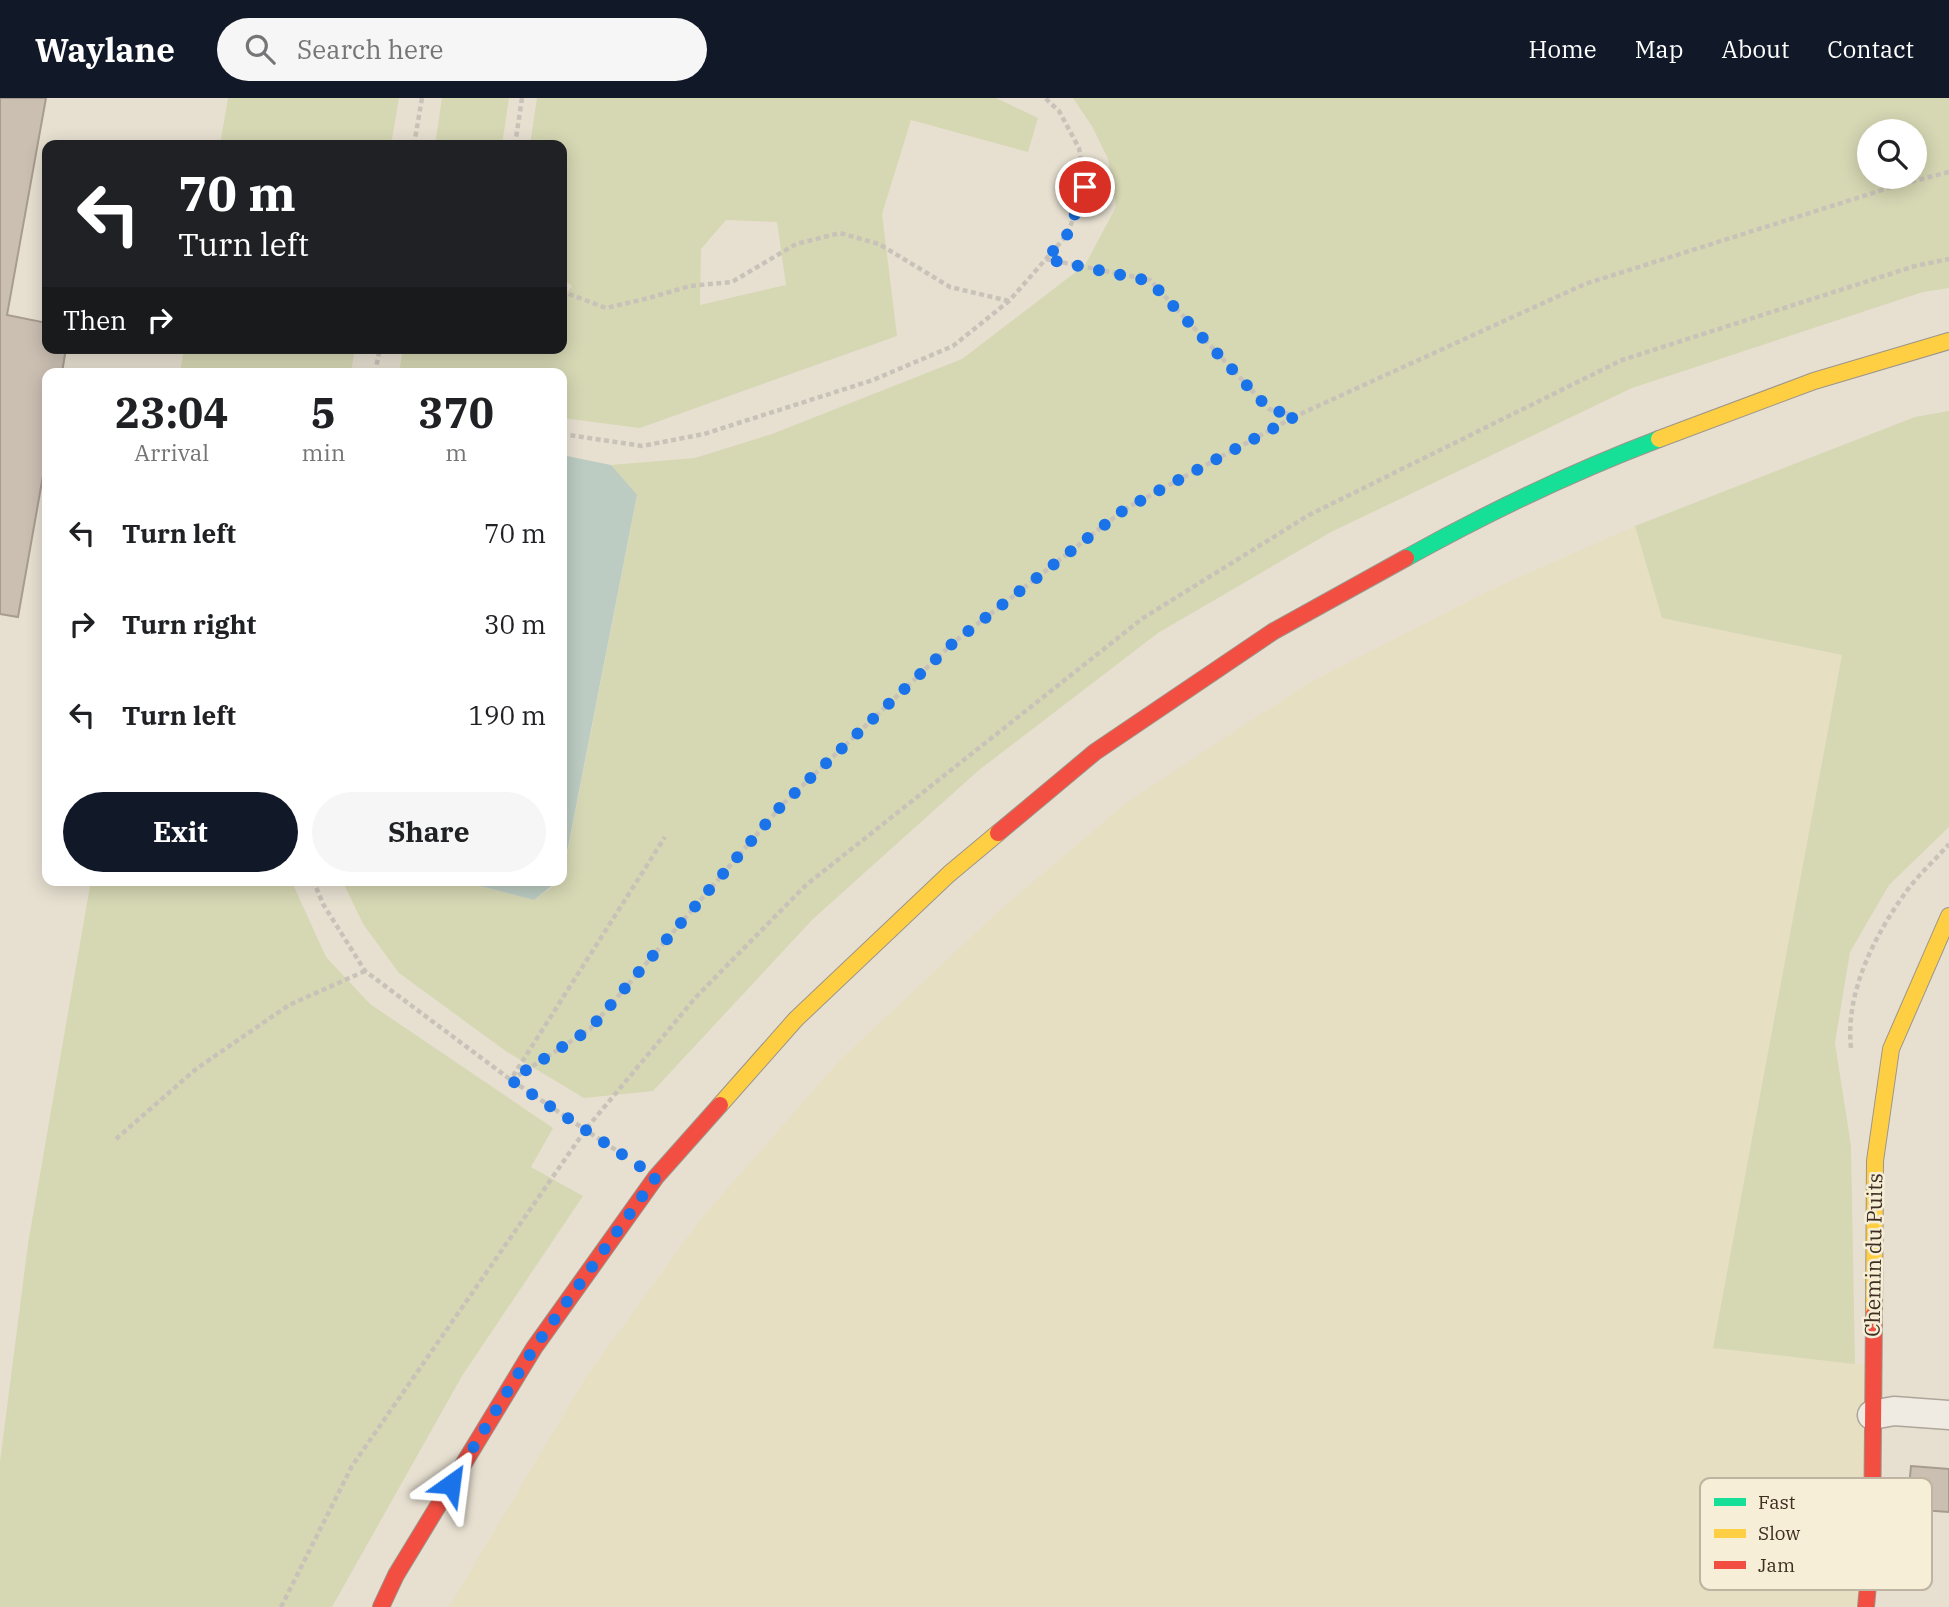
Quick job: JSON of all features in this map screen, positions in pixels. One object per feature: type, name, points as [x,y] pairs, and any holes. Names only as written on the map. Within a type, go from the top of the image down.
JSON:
[{"type":"main road","points":[[382,1607],[396,1575],[534,1348],[656,1177],[796,1019],[949,874],[1095,751],[1274,631],[1457,529],[1618,455],[1814,381],[1949,341]]},
{"type":"main road","name":"Chemin du Puits","points":[[1872,1478],[1875,1161],[1891,1049],[1949,916]]},
{"type":"street","points":[[1872,1415],[1894,1410],[1949,1415]]},
{"type":"path","points":[[415,140],[422,98]]},
{"type":"path","points":[[516,140],[522,98]]},
{"type":"path","points":[[567,435],[642,446],[704,434],[873,380],[953,346],[1009,301],[1067,235],[1085,187],[1079,148],[1059,111],[1045,98]]},
{"type":"path","points":[[511,1080],[590,1029],[782,805],[953,643],[1125,509],[1296,416],[1585,284],[1895,186],[1949,172]]},
{"type":"path","points":[[567,293],[606,308],[690,286],[732,282],[796,244],[840,233],[879,244],[950,287],[1009,301]]},
{"type":"path","points":[[1046,259],[1150,281],[1269,409],[1296,416]]},
{"type":"path","points":[[511,1080],[665,836]]},
{"type":"path","points":[[316,886],[323,904],[365,971],[511,1080],[656,1177]]},
{"type":"path","points":[[116,1139],[196,1069],[289,1005],[365,971]]},
{"type":"shaded area","points":[[567,456],[611,465],[637,495],[567,852]]},
{"type":"shaded area","points":[[1635,526],[1662,618],[1842,655],[1713,1348],[1872,1365],[1869,1478],[1700,1478],[1700,1590],[1866,1590],[1866,1607],[449,1607],[586,1377],[699,1221],[840,1060],[1001,909],[1125,804],[1305,685],[1486,592]]},
{"type":"shaded area","points":[[480,886],[552,886],[534,900]]},
{"type":"green space","points":[[228,98],[399,98],[392,140],[221,140]]},
{"type":"green space","points":[[442,98],[509,98],[503,140],[436,140]]},
{"type":"green space","points":[[537,98],[996,98],[1038,118],[1028,152],[911,120],[882,214],[897,336],[640,428],[567,419],[567,368],[400,368],[402,354],[567,354],[567,292],[572,286],[567,282],[567,140],[531,140]],"holes":[[[726,220],[777,222],[786,285],[700,305],[701,249]]]},
{"type":"green space","points":[[1073,98],[1949,98],[1949,288],[1923,292],[1632,388],[1331,532],[1158,633],[979,770],[813,919],[653,1091],[584,1098],[507,1052],[399,973],[363,924],[345,886],[480,886],[534,900],[554,886],[567,886],[567,854],[637,496],[611,465],[695,458],[772,434],[962,359],[1085,265],[1116,207],[1108,159],[1092,126]]},
{"type":"green space","points":[[183,354],[354,354],[352,368],[181,368]]},
{"type":"green space","points":[[1949,411],[1949,827],[1889,885],[1850,952],[1835,1043],[1851,1146],[1855,1364],[1713,1348],[1842,655],[1662,618],[1635,526],[1915,417]]},
{"type":"green space","points":[[90,886],[294,886],[326,957],[370,1004],[553,1128],[531,1167],[583,1196],[462,1376],[332,1607],[0,1607],[0,1462],[28,1244]]},
{"type":"building","points":[[0,98],[46,98],[7,315],[42,322],[42,354],[65,354],[63,368],[42,368],[42,481],[18,617],[0,614]]},
{"type":"building","points":[[1911,1466],[1949,1469],[1949,1512],[1932,1511],[1932,1478],[1910,1478]]},
{"type":"traffic: fast","points":[[1406,558],[1530,494],[1659,439]]},
{"type":"traffic: slow","points":[[1659,439],[1814,381],[1949,341]]},
{"type":"traffic: slow","points":[[720,1105],[796,1019],[949,874],[998,833]]},
{"type":"traffic: slow","points":[[1874,1314],[1875,1161],[1891,1049],[1949,916]]},
{"type":"traffic: jam","points":[[998,833],[1095,752],[1274,631],[1406,558]]},
{"type":"traffic: jam","points":[[381,1607],[396,1575],[534,1348],[656,1177],[720,1105]]},
{"type":"traffic: jam","points":[[1873,1478],[1874,1314]]},
{"type":"traffic: jam","points":[[1866,1607],[1868,1590]]},
{"type":"route","points":[[451,1484],[534,1348],[656,1177],[511,1080],[590,1029],[782,805],[953,643],[1125,509],[1296,416],[1269,409],[1150,281],[1046,259],[1067,235],[1085,187]]}]
